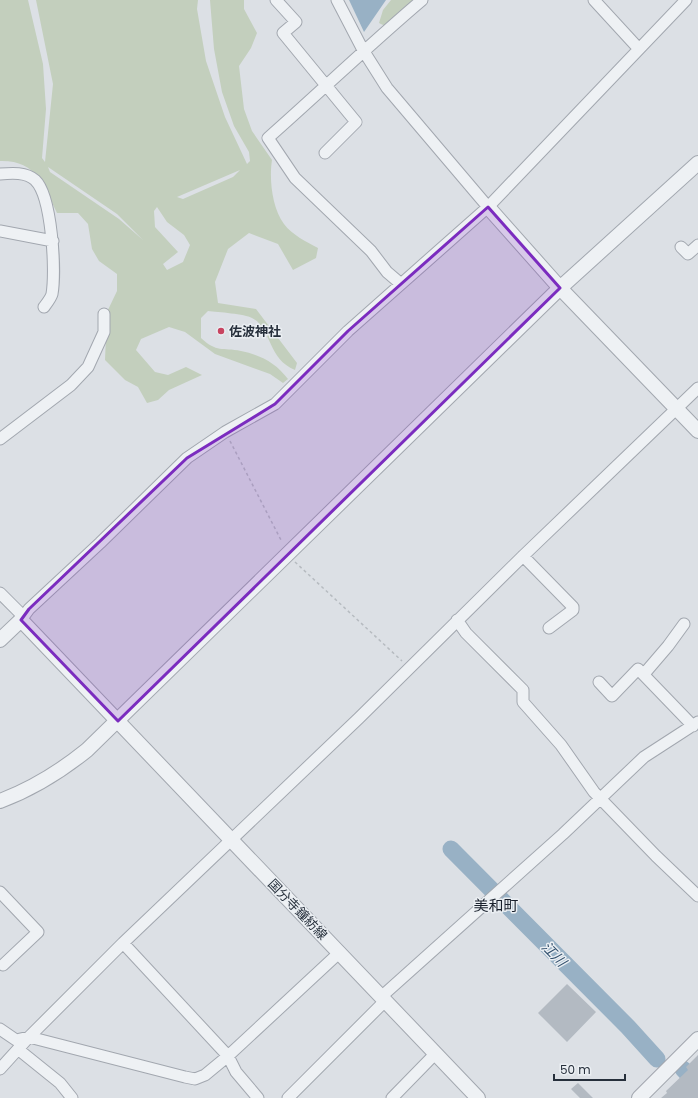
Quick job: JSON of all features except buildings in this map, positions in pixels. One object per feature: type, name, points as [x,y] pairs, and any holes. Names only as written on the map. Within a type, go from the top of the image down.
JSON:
[{"type":"street","points":[[276,0],[296,22],[283,34],[328,85],[330,91],[356,122],[325,153]]},
{"type":"street","points":[[337,0],[363,50],[387,88],[488,207],[560,288],[698,431]]},
{"type":"street","points":[[401,284],[387,272],[371,250],[295,178],[268,138],[328,85],[363,50],[422,0]]},
{"type":"street","points":[[594,0],[639,48]]},
{"type":"street","points":[[0,640],[22,620],[29,609],[100,543],[187,458],[225,432],[275,404],[348,331],[488,207],[553,142],[639,48],[686,0]]},
{"type":"street","points":[[0,801],[22,792],[67,766],[118,721],[560,288],[698,163]]},
{"type":"street","points":[[0,174],[27,175],[36,181],[42,190],[53,241],[52,295],[44,307]]},
{"type":"street","points":[[0,231],[53,241]]},
{"type":"street","points":[[681,247],[688,254],[698,245]]},
{"type":"street","points":[[0,439],[71,385],[88,367],[104,332],[104,314]]},
{"type":"street","points":[[0,1069],[19,1050],[29,1037],[123,943],[410,668],[457,620],[698,388]]},
{"type":"street","points":[[523,556],[573,607],[573,610],[550,628]]},
{"type":"street","points":[[0,593],[20,613],[22,620]]},
{"type":"street","name":"国分寺鐘紡線","points":[[22,620],[230,840],[340,952],[478,1098]]},
{"type":"street","points":[[457,620],[466,633],[523,690],[523,702],[561,745],[600,798],[656,856],[698,896]]},
{"type":"street","points":[[644,674],[668,646],[684,624]]},
{"type":"street","points":[[288,1098],[383,999],[644,757],[695,724],[638,669],[612,696],[599,682]]},
{"type":"street","points":[[0,892],[38,932],[3,965]]},
{"type":"street","points":[[123,943],[228,1056],[236,1072],[258,1098]]},
{"type":"street","points":[[0,1029],[16,1040],[29,1037],[185,1077],[196,1078],[205,1075],[228,1056],[340,952]]},
{"type":"street","points":[[639,1098],[698,1039]]},
{"type":"street","points":[[19,1050],[60,1083],[72,1098]]},
{"type":"street","points":[[392,1098],[435,1054]]},
{"type":"path","points":[[225,432],[288,555],[410,668]]},
{"type":"highlighted area","points":[[488,207],[560,288],[118,721],[21,620],[29,609],[187,458],[275,404],[348,331]]},
{"type":"green space","points":[[0,0],[28,0],[43,64],[46,109],[42,158],[45,162],[53,84],[36,0],[198,0],[197,9],[206,61],[225,117],[247,164],[250,161],[249,152],[234,126],[222,92],[214,49],[210,0],[244,0],[244,9],[257,33],[251,48],[239,66],[244,109],[252,131],[272,160],[272,193],[280,217],[291,232],[318,248],[316,258],[293,270],[278,244],[249,233],[228,249],[215,282],[218,303],[256,309],[297,363],[295,370],[279,359],[263,329],[252,318],[238,314],[208,311],[201,318],[201,338],[216,348],[241,351],[268,360],[288,379],[283,383],[270,374],[215,354],[185,332],[169,327],[141,339],[136,350],[155,372],[168,375],[186,367],[202,375],[169,390],[158,400],[147,403],[138,387],[125,380],[105,360],[107,312],[117,291],[117,274],[99,261],[92,249],[88,224],[78,213],[57,213],[43,184],[30,170],[22,165],[12,162],[0,161]],"holes":[[[48,167],[117,214],[143,240],[119,219],[50,172]],[[240,170],[233,177],[183,199],[177,197]],[[157,207],[167,222],[184,235],[190,245],[183,262],[167,270],[163,264],[178,252],[155,227],[154,211]]]},
{"type":"green space","points":[[391,0],[416,0],[385,26],[379,23],[383,10]]},
{"type":"water","points":[[349,0],[386,0],[364,32]]},
{"type":"waterway","name":"江川","points":[[451,849],[628,1027],[657,1059]]},
{"type":"waterway","name":"江川","points":[[683,1069],[698,1085]]},
{"type":"place","name":"佐波神社","points":[[221,331]]},
{"type":"district","name":"美和町","points":[[496,906]]}]
